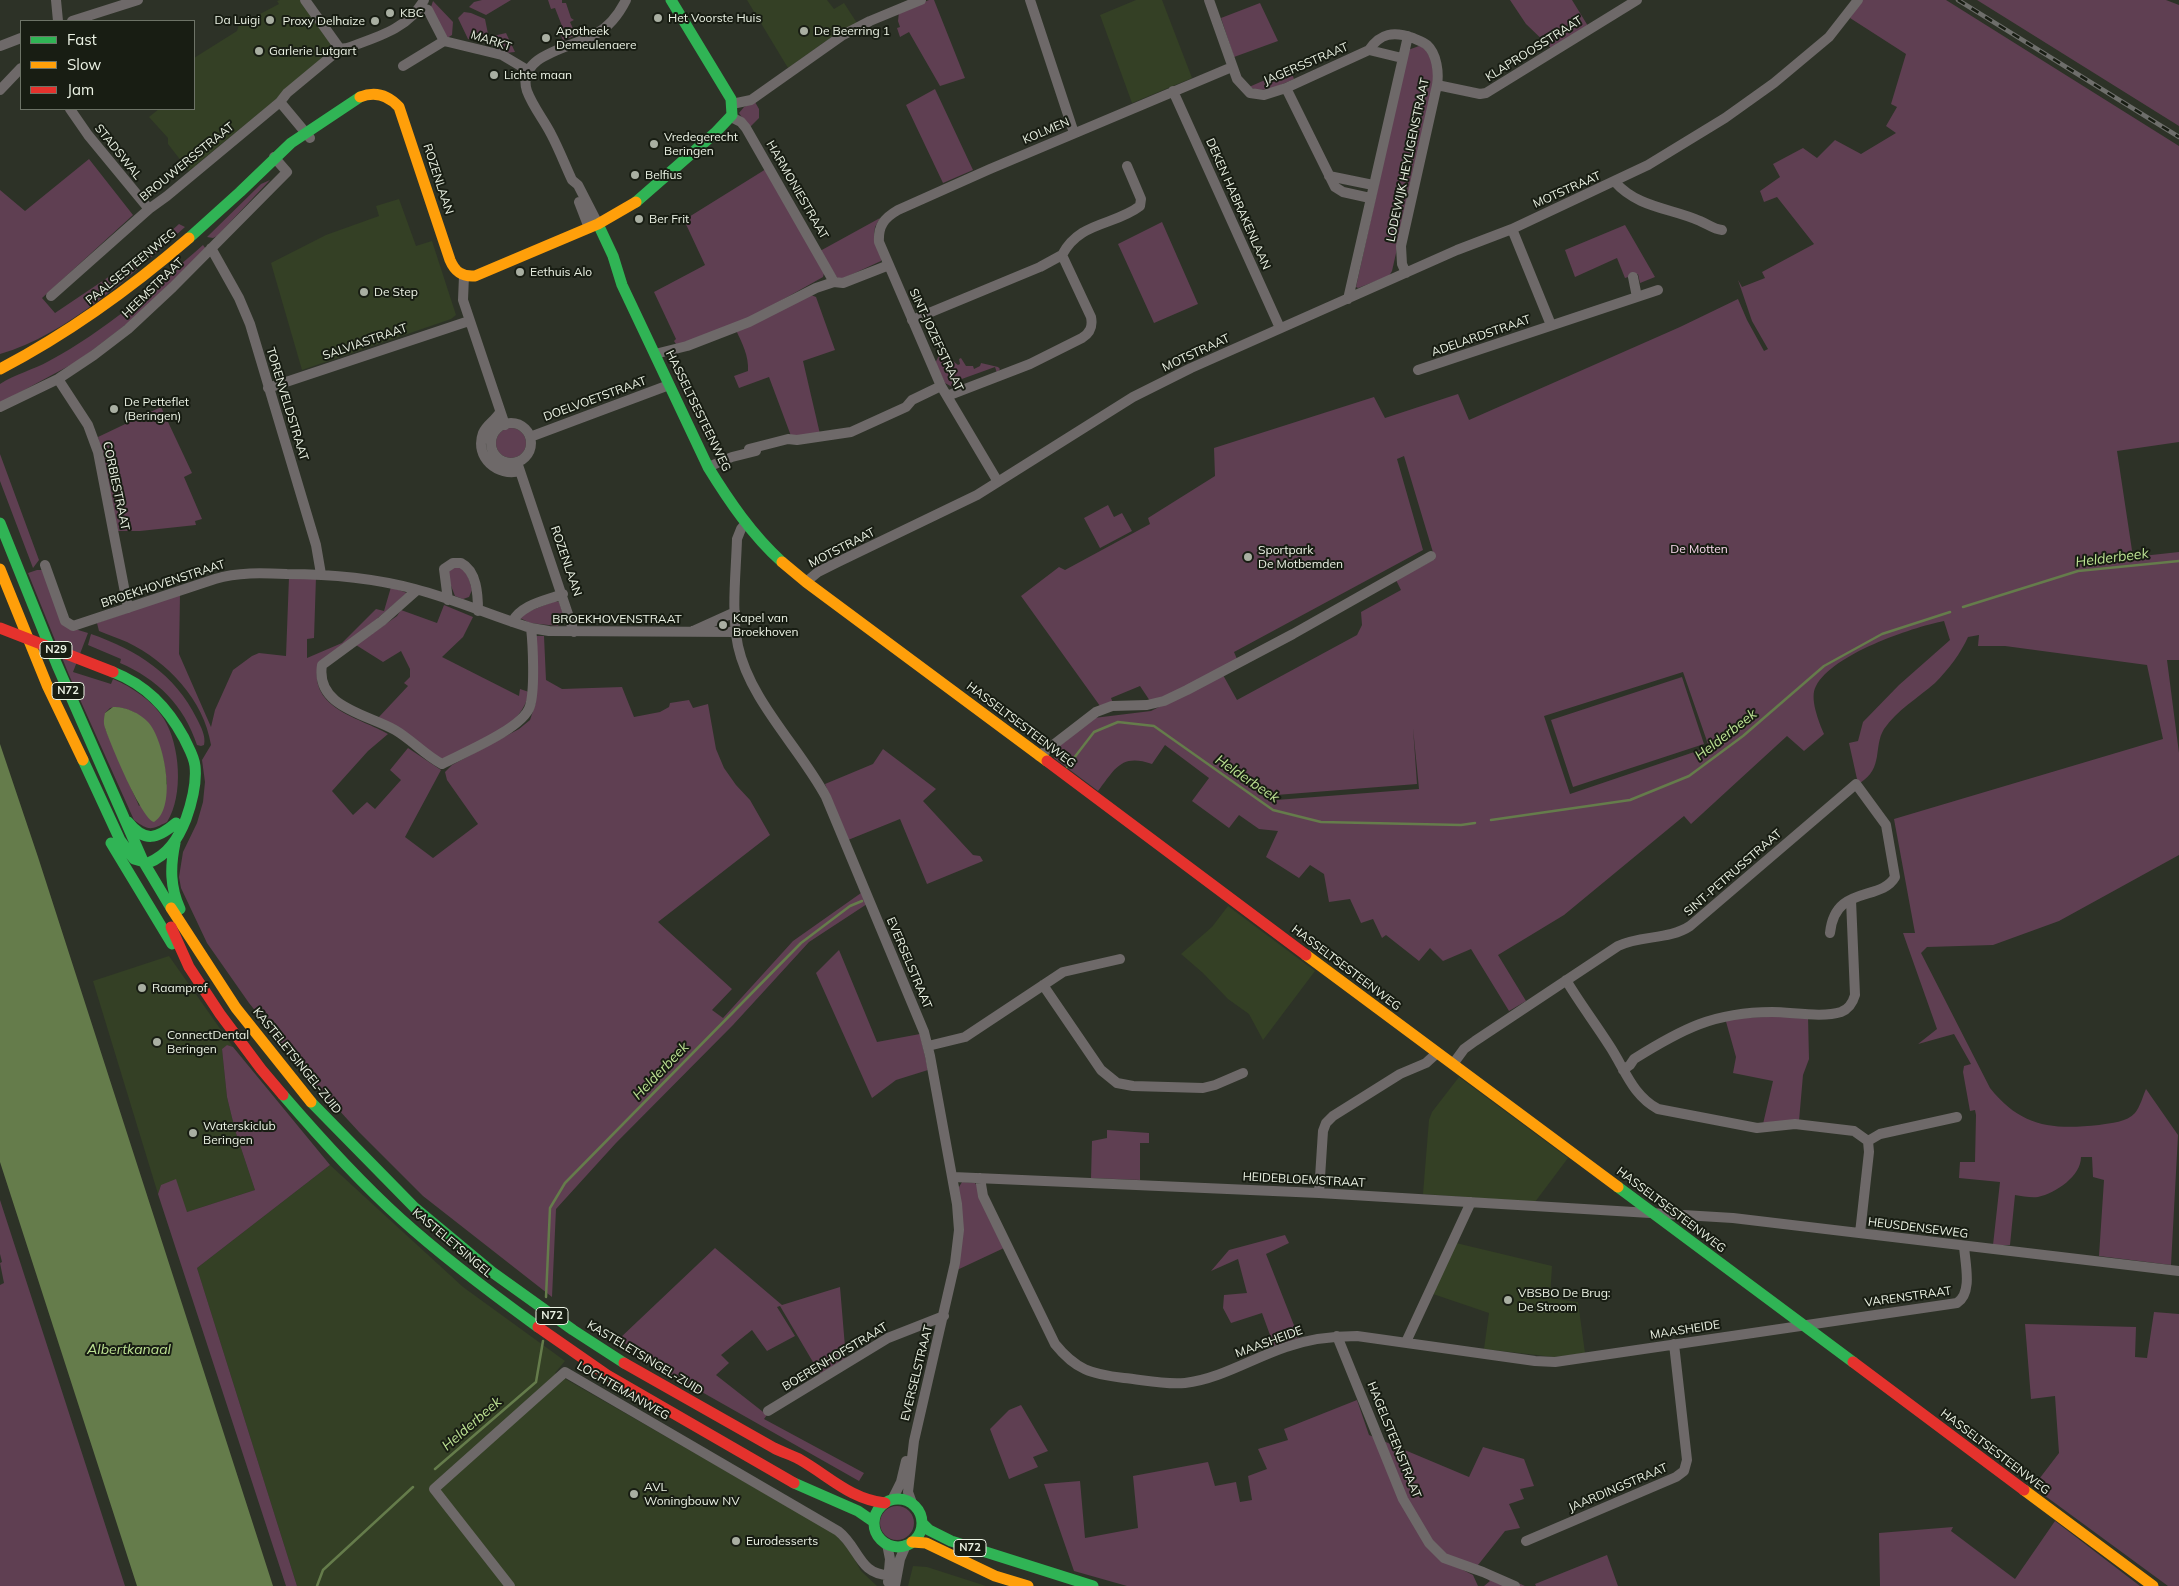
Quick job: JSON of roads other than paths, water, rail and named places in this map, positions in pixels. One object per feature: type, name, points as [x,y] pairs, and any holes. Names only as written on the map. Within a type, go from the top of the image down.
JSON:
[{"type":"main road","points":[[464,276],[470,277],[485,272],[612,218],[642,198],[731,117],[732,104],[671,0]]},
{"type":"main road","name":"PAALSESTEENWEG","points":[[0,369],[69,332],[101,311],[140,281],[245,188],[250,181],[330,117],[364,95],[381,95]]},
{"type":"main road","name":"ROZENLAAN","points":[[381,95],[391,99],[399,107],[452,265],[458,273],[464,276]]},
{"type":"main road","name":"HASSELTSESTEENWEG","points":[[594,226],[613,256],[622,285],[708,467],[725,495],[746,523],[776,555],[806,582],[2153,1586]]},
{"type":"main road","name":"KASTELETSINGEL-ZUID","points":[[0,523],[61,674],[143,862],[186,934],[200,952],[236,1008],[307,1097],[355,1150],[415,1208],[492,1272],[573,1330],[636,1370],[774,1448],[797,1458],[831,1482],[871,1502],[888,1502]]},
{"type":"main road","name":"KASTELETSINGEL-ZUID","points":[[0,569],[47,685],[126,850],[131,856],[143,862]]},
{"type":"main road","name":"N29","points":[[0,628],[126,677],[148,690],[168,710],[192,757],[195,779],[190,809],[175,842],[167,852],[155,861],[143,862]]},
{"type":"main road","name":"KASTELETSINGEL-ZUID","points":[[47,685],[57,727],[116,856],[137,886],[184,965],[189,967]]},
{"type":"main road","name":"N29","points":[[143,862],[167,840],[176,823],[184,795],[185,779],[180,732]]},
{"type":"main road","points":[[123,816],[134,831],[145,836],[158,836],[176,823]]},
{"type":"main road","points":[[175,842],[170,872],[173,891],[200,952]]},
{"type":"main road","name":"KASTELETSINGEL-ZUID","points":[[143,862],[142,876],[174,932],[189,967],[220,1014],[261,1069],[305,1120],[358,1176]]},
{"type":"main road","name":"KASTELETSINGEL","points":[[358,1176],[402,1219],[480,1284],[607,1376],[794,1483],[858,1510],[874,1522]]},
{"type":"main road","name":"N72","points":[[888,1502],[902,1499],[912,1503]]},
{"type":"main road","points":[[874,1522],[878,1509],[888,1502]]},
{"type":"main road","points":[[909,1543],[919,1534],[922,1523],[918,1511],[912,1503]]},
{"type":"main road","name":"N72","points":[[874,1522],[876,1531],[887,1544],[894,1546],[909,1543],[926,1543],[995,1576],[1028,1586]]},
{"type":"main road","name":"N72","points":[[922,1523],[931,1531],[977,1550],[1012,1559],[1093,1586]]},
{"type":"street","points":[[56,0],[58,20]]},
{"type":"street","points":[[75,20],[138,0]]},
{"type":"street","points":[[305,0],[340,49],[388,32],[408,20],[422,4],[428,10],[444,40],[403,66]]},
{"type":"street","points":[[528,71],[540,58],[598,33],[614,19],[626,0]]},
{"type":"street","points":[[891,0],[896,10]]},
{"type":"street","points":[[732,104],[751,100],[826,45],[870,21],[921,0]]},
{"type":"street","points":[[1030,0],[1074,133]]},
{"type":"street","name":"JAGERSSTRAAT","points":[[1209,0],[1232,67],[1241,85],[1250,93],[1264,95],[1286,88],[1369,50],[1402,58]]},
{"type":"street","name":"KLAPROOSSTRAAT","points":[[1437,85],[1480,94],[1486,93],[1637,0]]},
{"type":"street","name":"MOTSTRAAT","points":[[806,582],[818,572],[969,499],[1139,394],[1280,328],[1512,229],[1615,182],[1690,141],[1774,83],[1829,37],[1858,0]]},
{"type":"street","name":"LODEWIJK HEYLIGENSTRAAT","points":[[1369,50],[1376,40],[1386,34],[1398,33],[1428,46],[1436,64],[1437,85],[1401,246],[1402,264],[1406,273]]},
{"type":"street","points":[[1348,299],[1408,36]]},
{"type":"street","points":[[0,46],[20,38]]},
{"type":"street","name":"MARKT","points":[[444,40],[502,55],[528,71]]},
{"type":"street","name":"BROUWERSSTRAAT","points":[[51,296],[149,209],[280,102],[287,93],[340,49]]},
{"type":"street","name":"KOLMEN","points":[[878,230],[886,217],[898,210],[1173,90],[1232,67]]},
{"type":"street","points":[[0,90],[20,69]]},
{"type":"street","name":"HASSELTSESTEENWEG","points":[[528,71],[527,91],[540,117],[551,133],[572,180],[578,185],[594,226]]},
{"type":"street","points":[[1286,88],[1329,176],[1338,190],[1370,198]]},
{"type":"street","name":"DEKEN HABRAKENLAAN","points":[[1173,90],[1280,328]]},
{"type":"street","points":[[280,102],[307,135]]},
{"type":"street","name":"STADSWAL","points":[[71,110],[88,135],[149,209]]},
{"type":"street","name":"HARMONIESTRAAT","points":[[731,117],[741,122],[746,128],[834,282]]},
{"type":"street","name":"HEEMSTRAAT","points":[[0,407],[58,379],[94,356],[128,328],[287,172],[277,160]]},
{"type":"street","points":[[912,320],[1040,267],[1062,254],[1078,235],[1140,206],[1141,199],[1126,166]]},
{"type":"street","points":[[1329,176],[1373,185]]},
{"type":"street","name":"MOTSTRAAT","points":[[1615,182],[1624,192],[1635,198],[1660,209],[1699,220],[1715,229],[1722,230]]},
{"type":"street","name":"ADELARDSTRAAT","points":[[1512,229],[1551,325]]},
{"type":"street","name":"SINT-JOZEFSTRAAT","points":[[878,230],[879,242],[941,386],[998,482]]},
{"type":"street","name":"TORENVELDSTRAAT","points":[[211,248],[239,298],[250,324],[316,546],[321,574]]},
{"type":"street","points":[[947,396],[1030,364],[1082,338],[1089,332],[1092,326],[1091,317],[1062,254]]},
{"type":"street","points":[[655,354],[687,346],[749,322],[816,288],[834,282],[843,283],[889,265]]},
{"type":"street","points":[[464,276],[462,294],[469,321],[505,425]]},
{"type":"street","points":[[1633,277],[1637,297]]},
{"type":"street","name":"ADELARDSTRAAT","points":[[1418,370],[1658,290]]},
{"type":"street","name":"SALVIASTRAAT","points":[[268,388],[469,321]]},
{"type":"street","name":"CORBIESTRAAT","points":[[58,379],[88,425],[98,452],[128,608]]},
{"type":"street","name":"DOELVOETSTRAAT","points":[[530,437],[669,385]]},
{"type":"street","points":[[749,449],[788,439],[851,432],[906,407],[912,400],[941,386]]},
{"type":"street","points":[[500,412],[497,417],[489,422],[482,436],[484,455],[496,470],[508,473],[519,467],[529,452],[530,437],[527,431],[517,424],[505,425],[499,428],[493,437],[493,449],[496,455],[505,462],[519,467]]},
{"type":"street","points":[[708,467],[732,457],[783,444]]},
{"type":"street","name":"ROZENLAAN","points":[[519,467],[563,594],[574,632]]},
{"type":"street","name":"EVERSELSTRAAT","points":[[746,523],[737,539],[735,612],[736,632],[742,659],[762,701],[813,773],[826,797],[928,1046],[953,1177],[959,1230],[956,1263],[914,1440],[908,1492],[912,1503]]},
{"type":"street","points":[[1039,756],[1096,712],[1112,706],[1147,705],[1164,701],[1294,634],[1431,556]]},
{"type":"street","points":[[448,600],[444,569],[453,563],[462,563],[469,570],[476,587],[478,611]]},
{"type":"street","name":"BROEKHOVENSTRAAT","points":[[45,565],[64,618],[69,625],[79,625],[227,575],[252,573],[321,574],[362,578],[416,590],[512,622],[549,632],[736,632]]},
{"type":"street","points":[[416,590],[382,621],[322,665],[321,680],[324,688],[340,704],[396,731],[442,764],[501,734],[522,719],[530,706],[531,628]]},
{"type":"street","name":"BROEKHOVENSTRAAT","points":[[512,622],[516,614],[522,609],[563,594]]},
{"type":"street","name":"BROEKHOVENSTRAAT","points":[[693,631],[735,612]]},
{"type":"street","name":"SINT-PETRUSSTRAAT","points":[[1453,1064],[1464,1049],[1566,980],[1625,943],[1672,934],[1690,926],[1856,784],[1886,825],[1895,872],[1892,882],[1851,900],[1838,910],[1832,922],[1830,933]]},
{"type":"street","points":[[1623,1070],[1634,1059],[1677,1032],[1706,1020],[1752,1012],[1837,1012],[1852,1004],[1855,995],[1851,900]]},
{"type":"street","points":[[928,1046],[970,1034],[1063,972],[1120,959]]},
{"type":"street","points":[[1566,980],[1641,1097],[1658,1109],[1757,1128],[1794,1124],[1846,1130],[1860,1134],[1868,1141],[1869,1152],[1860,1233]]},
{"type":"street","points":[[1044,985],[1102,1070],[1117,1083],[1133,1086],[1203,1088],[1243,1073]]},
{"type":"street","points":[[1319,1193],[1323,1131],[1326,1123],[1400,1074],[1426,1063],[1437,1053]]},
{"type":"street","points":[[1868,1141],[1880,1134],[1957,1117]]},
{"type":"street","name":"HEIDEBLOEMSTRAAT","points":[[953,1177],[1319,1193],[1654,1214]]},
{"type":"street","name":"MAASHEIDE","points":[[980,1178],[983,1196],[1055,1344],[1068,1360],[1084,1370],[1102,1375],[1169,1383],[1185,1382],[1221,1373],[1286,1347],[1310,1340],[1337,1336],[1357,1336],[1535,1361],[1555,1362],[1802,1324]]},
{"type":"street","points":[[1406,1342],[1471,1202]]},
{"type":"street","name":"HEUSDENSEWEG","points":[[1654,1214],[1734,1218],[2179,1271]]},
{"type":"street","name":"VARENSTRAAT","points":[[1802,1324],[1957,1303],[1966,1292],[1964,1246]]},
{"type":"street","name":"BOERENHOFSTRAAT","points":[[768,1411],[888,1338],[944,1316]]},
{"type":"street","name":"HAGELSTEENSTRAAT","points":[[1337,1336],[1403,1499],[1429,1543],[1444,1558],[1515,1586]]},
{"type":"street","name":"JAARDINGSTRAAT","points":[[1526,1541],[1676,1477],[1684,1471],[1687,1460],[1674,1344]]},
{"type":"street","name":"LOCHTEMANWEG","points":[[510,1586],[434,1489],[565,1372],[838,1532],[849,1541],[867,1569],[888,1581]]},
{"type":"street","name":"EVERSELSTRAAT","points":[[888,1502],[901,1482],[908,1453],[914,1440]]},
{"type":"street","points":[[895,1586],[900,1559],[909,1543]]},
{"type":"street","points":[[887,1544],[890,1558],[888,1581]]},
{"type":"water","points":[[113,707],[127,709],[145,719],[154,731],[159,743],[166,773],[167,789],[161,814],[154,822],[142,809],[105,728],[105,713]]},
{"type":"water","name":"Albertkanaal","points":[[0,744],[273,1586],[137,1586],[0,1162]]},
{"type":"waterway","name":"Helderbeek","points":[[1963,607],[2078,571],[2179,561]]},
{"type":"waterway","name":"Helderbeek","points":[[1491,820],[1630,800],[1689,776],[1743,736],[1824,666],[1882,634],[1950,612]]},
{"type":"waterway","name":"Helderbeek","points":[[1067,767],[1094,732],[1118,722],[1154,726],[1273,810],[1321,822],[1461,825],[1475,823]]},
{"type":"waterway","name":"Helderbeek","points":[[546,1297],[550,1208],[565,1183],[801,943],[850,906],[862,901]]},
{"type":"waterway","name":"Helderbeek","points":[[435,1469],[536,1382],[543,1341]]},
{"type":"waterway","name":"Helderbeek","points":[[317,1586],[323,1570],[413,1487]]},
{"type":"railway","points":[[1958,0],[2179,137]]},
{"type":"place","name":"KBC","points":[[390,13]]},
{"type":"place","name":"Het Voorste Huis","points":[[658,18]]},
{"type":"place","name":"Da Luigi","points":[[270,20]]},
{"type":"place","name":"Proxy Delhaize","points":[[375,21]]},
{"type":"place","name":"De Beerring 1","points":[[804,31]]},
{"type":"place","name":"Apotheek Demeulenaere","points":[[546,38]]},
{"type":"place","name":"Garlerie Lutgart","points":[[259,51]]},
{"type":"place","name":"Lichte maan","points":[[494,75]]},
{"type":"place","name":"Vredegerecht Beringen","points":[[654,144]]},
{"type":"place","name":"Belfius","points":[[635,175]]},
{"type":"place","name":"Ber Frit","points":[[639,219]]},
{"type":"place","name":"Eethuis Alo","points":[[520,272]]},
{"type":"place","name":"De Step","points":[[364,292]]},
{"type":"place","name":"De Petteflet (Beringen)","points":[[114,409]]},
{"type":"place","name":"Sportpark De Motbemden","points":[[1248,557]]},
{"type":"place","name":"Kapel van Broekhoven","points":[[723,625]]},
{"type":"place","name":"Raamprof","points":[[142,988]]},
{"type":"place","name":"ConnectDental Beringen","points":[[157,1042]]},
{"type":"place","name":"Waterskiclub Beringen","points":[[193,1133]]},
{"type":"place","name":"VBSBO De Brug: De Stroom","points":[[1508,1300]]},
{"type":"place","name":"AVL Woningbouw NV","points":[[634,1494]]},
{"type":"place","name":"Eurodesserts","points":[[736,1541]]},
{"type":"park label","name":"De Motten","points":[[1699,549]]}]
